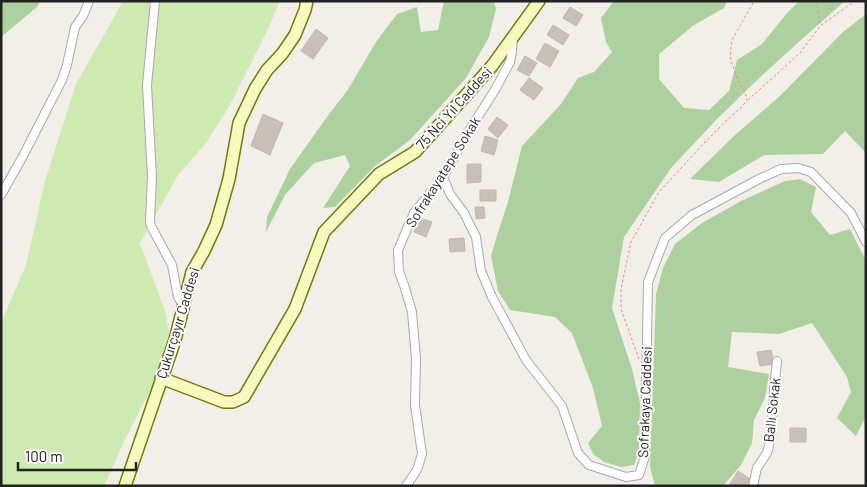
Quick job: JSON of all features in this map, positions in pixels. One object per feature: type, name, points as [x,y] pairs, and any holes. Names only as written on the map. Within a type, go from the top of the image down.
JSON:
[{"type":"street","points":[[1,195],[62,80],[75,27],[83,16],[89,1]]},
{"type":"street","points":[[155,1],[147,85],[152,177],[150,221],[172,265],[178,297],[182,305]]},
{"type":"street","name":"Çukurçayır Caddesi","points":[[124,486],[174,340],[192,272],[216,225],[229,179],[239,122],[255,89],[267,70],[282,54],[295,35],[307,1]]},
{"type":"street","name":"75 Nci Yıl Caddesi","points":[[161,378],[224,402],[233,402],[244,397],[296,309],[324,232],[379,174],[416,152],[492,66],[539,1]]},
{"type":"street","name":"Sofrakayatepe Sokak","points":[[406,486],[417,470],[422,454],[415,405],[416,358],[412,312],[399,272],[398,250],[414,213],[443,177],[495,90],[510,62],[513,37]]},
{"type":"street","name":"Sofrakaya Caddesi","points":[[443,177],[450,194],[464,213],[476,237],[481,271],[492,296],[526,360],[562,406],[578,453],[588,465],[626,477],[639,475],[645,456],[648,282],[665,238],[692,215],[759,178],[781,169],[798,168],[811,172],[851,213],[866,242]]},
{"type":"street","name":"Ballı Sokak","points":[[753,486],[757,468],[767,453],[771,438],[777,361]]},
{"type":"path","points":[[747,100],[730,57],[732,40],[754,1]]},
{"type":"path","points":[[817,1],[820,26]]},
{"type":"path","points":[[640,362],[621,309],[621,289],[631,242],[659,192],[747,100],[800,54],[820,26],[856,1]]},
{"type":"green space","points":[[1,1],[40,1],[37,7],[1,37]]},
{"type":"green space","points":[[123,1],[280,1],[230,105],[206,143],[178,175],[140,243],[165,311],[172,348],[127,435],[104,486],[1,486],[1,323],[26,265],[45,181],[76,84]]},
{"type":"green space","points":[[444,1],[494,1],[496,9],[489,37],[466,78],[410,140],[375,166],[335,207],[323,208],[350,166],[345,155],[314,163],[285,195],[266,232],[267,217],[290,169],[347,91],[376,42],[397,14],[417,7],[421,32],[438,30]]},
{"type":"green space","points":[[614,1],[727,1],[724,8],[694,25],[659,54],[659,79],[684,108],[709,110],[729,91],[737,60],[762,44],[799,1],[845,1],[755,82],[671,168],[624,237],[612,308],[632,369],[640,403],[639,451],[634,465],[621,467],[604,462],[593,454],[588,443],[602,426],[593,388],[572,333],[555,317],[510,310],[498,291],[491,256],[508,202],[522,146],[561,104],[578,78],[594,72],[612,52],[606,42],[601,18]]},
{"type":"green space","points":[[866,14],[866,153],[845,131],[823,154],[764,155],[719,182],[690,179],[735,135],[780,96],[843,32]]},
{"type":"green space","points":[[800,179],[816,187],[811,212],[830,235],[850,229],[866,261],[866,416],[856,436],[837,418],[851,392],[847,377],[812,323],[779,334],[732,332],[728,367],[769,374],[765,398],[754,420],[752,443],[741,465],[723,486],[655,486],[650,467],[656,294],[663,268],[675,244],[702,223],[741,201],[785,181]]},
{"type":"building","points":[[570,7],[583,15],[576,26],[563,18]]},
{"type":"building","points":[[553,25],[569,35],[563,45],[547,35]]},
{"type":"building","points":[[316,29],[328,38],[313,59],[301,51]]},
{"type":"building","points":[[545,43],[559,51],[550,67],[536,59]]},
{"type":"building","points":[[525,56],[537,63],[529,76],[517,70]]},
{"type":"building","points":[[529,78],[543,88],[534,100],[520,90]]},
{"type":"building","points":[[263,114],[283,123],[270,155],[251,146]]},
{"type":"building","points":[[497,117],[508,125],[498,138],[488,129]]},
{"type":"building","points":[[485,136],[498,140],[494,155],[481,151]]},
{"type":"building","points":[[467,164],[481,164],[481,182],[467,183]]},
{"type":"building","points":[[480,190],[496,190],[496,201],[480,201]]},
{"type":"building","points":[[475,207],[484,207],[485,218],[476,219]]},
{"type":"building","points":[[419,218],[432,222],[426,237],[414,232]]},
{"type":"building","points":[[464,238],[465,251],[450,252],[449,239]]},
{"type":"building","points":[[771,350],[774,364],[760,366],[757,352]]},
{"type":"building","points":[[790,428],[806,428],[806,442],[790,442]]},
{"type":"building","points":[[738,471],[752,480],[748,486],[733,486],[730,484]]}]
